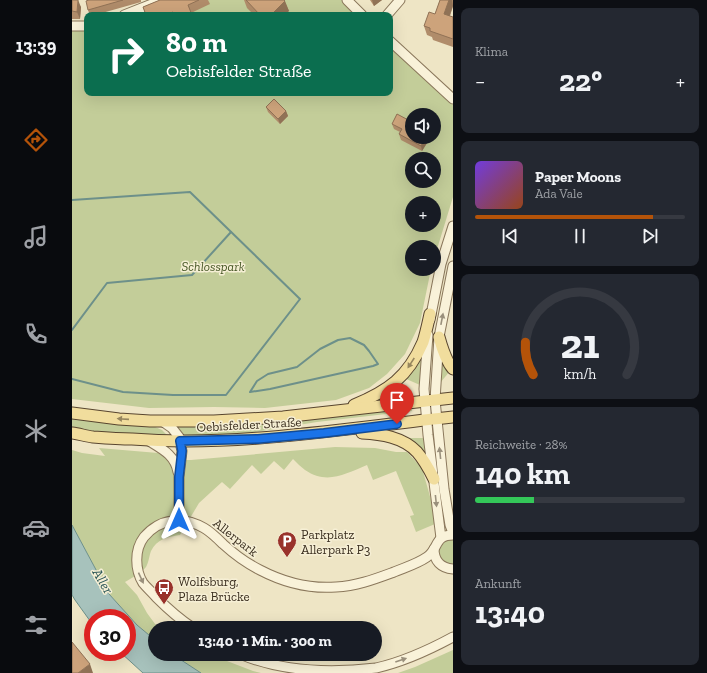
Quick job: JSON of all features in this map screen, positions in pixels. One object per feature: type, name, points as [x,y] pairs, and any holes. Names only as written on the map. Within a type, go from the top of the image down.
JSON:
[{"type":"main road","points":[[342,410],[382,392],[398,380],[418,352],[423,341],[430,314]]},
{"type":"main road","points":[[439,337],[442,348],[450,366],[453,369]]},
{"type":"main road","name":"Oebisfelder Straße","points":[[72,413],[150,421],[249,420],[453,398]]},
{"type":"main road","name":"Oebisfelder Straße","points":[[72,433],[93,437],[148,441],[258,439],[324,433],[453,417]]},
{"type":"main road","points":[[324,433],[379,434],[401,440],[418,453],[434,479]]},
{"type":"street","points":[[132,12],[162,0]]},
{"type":"street","points":[[346,0],[359,12]]},
{"type":"street","points":[[390,12],[400,0]]},
{"type":"street","points":[[72,26],[84,26]]},
{"type":"street","points":[[393,44],[453,99]]},
{"type":"street","points":[[432,420],[438,434],[444,489],[450,526],[453,534],[441,538],[434,479],[430,400],[439,337],[452,268],[441,264],[453,226]]},
{"type":"street","points":[[430,400],[424,389],[425,374],[430,314],[438,276]]},
{"type":"street","points":[[150,421],[180,441]]},
{"type":"street","points":[[162,421],[172,428],[179,437],[182,451],[179,477],[179,520]]},
{"type":"street","points":[[148,441],[166,451],[177,466],[179,477]]},
{"type":"street","name":"Allerpark","points":[[183,621],[175,615],[143,583],[137,564],[138,550],[143,540],[154,527],[162,523],[172,520],[193,523],[213,534],[236,555],[260,571],[300,584],[316,587],[358,585],[383,577],[415,564],[427,557],[441,538]]},
{"type":"street","points":[[434,549],[434,554],[438,562]]},
{"type":"street","name":"Allerpark","points":[[415,564],[438,562],[442,566],[453,569]]},
{"type":"street","points":[[260,661],[295,670],[313,672],[356,671],[377,668],[401,660],[435,647],[453,637]]},
{"type":"green space","points":[[172,0],[342,0],[354,12],[142,12]]},
{"type":"green space","name":"Schlosspark","points":[[84,29],[84,96],[393,96],[393,48],[441,91],[453,105],[453,197],[440,240],[405,240],[405,276],[430,276],[420,323],[405,354],[387,374],[369,388],[336,400],[265,408],[149,408],[72,399],[72,30]]},
{"type":"green space","points":[[419,359],[421,361],[420,385],[404,378]]},
{"type":"green space","points":[[442,361],[450,371],[440,383],[441,362]]},
{"type":"green space","points":[[397,384],[407,390],[406,392],[382,395]]},
{"type":"green space","points":[[411,406],[412,411],[317,422],[250,433],[182,437],[173,426]]},
{"type":"green space","points":[[72,418],[107,423],[153,426],[162,430],[169,437],[125,435],[72,429]]},
{"type":"green space","points":[[407,438],[425,438],[428,458]]},
{"type":"green space","points":[[335,447],[375,448],[396,452],[407,452],[422,468],[431,500],[435,524],[416,532],[410,516],[414,515],[396,471],[373,480],[367,465],[344,474],[321,477],[305,470],[293,459],[284,470],[274,461],[261,474],[252,465],[230,489],[222,482],[199,503],[180,535],[159,541],[151,551],[146,567],[125,582],[137,595],[153,621],[148,621],[148,634],[136,624],[136,609],[123,609],[109,594],[72,525],[72,450],[105,456],[99,448],[158,453],[168,460],[191,460]]},
{"type":"green space","points":[[449,540],[453,540],[453,566],[443,564],[438,553],[442,545]]},
{"type":"green space","points":[[453,650],[453,673],[398,673],[415,667]]},
{"type":"green space","points":[[183,661],[227,661],[261,673],[201,673]]},
{"type":"water","points":[[72,525],[109,594],[123,609],[84,609],[84,612],[72,595]]},
{"type":"water","points":[[136,624],[148,634],[148,661],[183,661],[201,673],[143,673],[130,661],[136,661]]},
{"type":"building","points":[[72,0],[78,0],[77,12],[72,11]]},
{"type":"building","points":[[123,0],[88,10],[86,1]]},
{"type":"building","points":[[160,0],[199,0],[188,5],[191,12],[145,12],[143,7]]},
{"type":"building","points":[[246,0],[285,1],[274,12],[257,12]]},
{"type":"building","points":[[440,0],[449,0],[444,14],[453,17],[453,39],[430,31],[430,28],[424,26],[429,12],[435,14]]},
{"type":"building","points":[[274,99],[286,111],[278,119],[266,107]]},
{"type":"building","points":[[397,114],[405,118],[405,137],[399,134],[402,129],[392,124]]},
{"type":"building","points":[[72,642],[84,657],[84,661],[88,661],[90,664],[78,673],[72,673]]},
{"type":"waterway","points":[[72,200],[190,192],[300,299],[226,395],[173,395],[123,392],[72,379]]},
{"type":"waterway","points":[[72,330],[107,283],[192,275],[231,232]]},
{"type":"waterway","points":[[350,338],[364,345],[378,364],[270,389],[250,392],[257,381],[268,374],[297,367],[320,349],[338,340],[350,338]]},
{"type":"place","name":"Parkplatz Allerpark P3","points":[[287,558]]},
{"type":"place","name":"Wolfsburg, Plaza Brücke","points":[[164,605]]},
{"type":"route","points":[[179,520],[179,477],[182,451],[180,441],[258,439],[397,424]]},
{"type":"water label","name":"Aller","points":[[103,581]]}]
